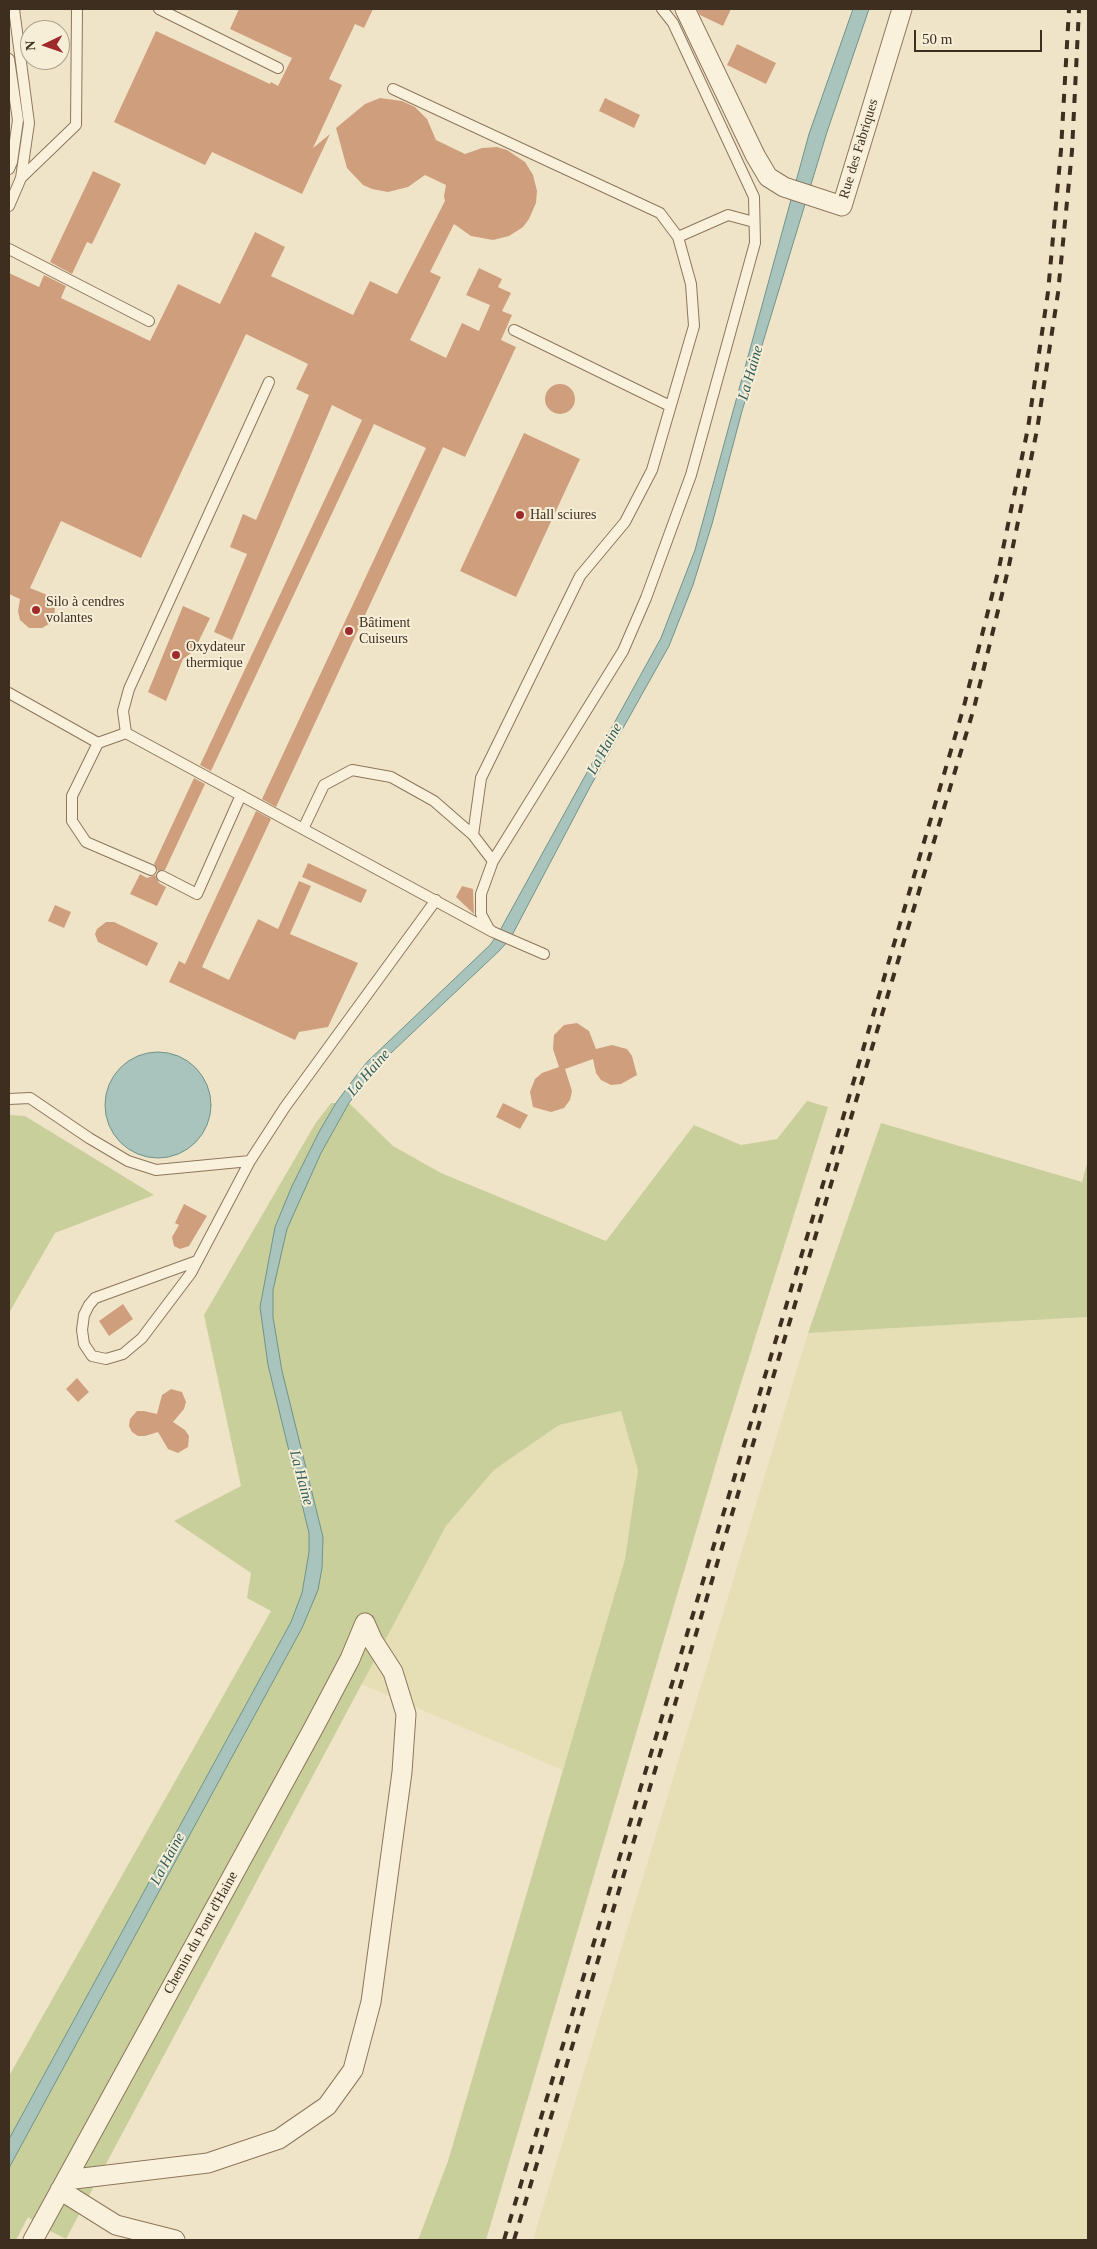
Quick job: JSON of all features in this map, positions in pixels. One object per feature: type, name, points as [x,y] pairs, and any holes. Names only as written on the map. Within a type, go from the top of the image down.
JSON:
[{"type":"street","name":"Rue des Fabriques","points":[[685,9],[763,170],[775,183],[842,206],[902,9]]},
{"type":"street","name":"Chemin du Pont d'Haine","points":[[33,2240],[63,2185],[317,1720],[350,1659],[365,1623],[393,1672],[406,1714],[402,1772],[371,2002],[353,2070],[327,2106],[279,2139],[208,2163],[63,2185]]},
{"type":"street","points":[[63,2185],[116,2225],[175,2240]]},
{"type":"lane","points":[[9,206],[22,178],[29,123],[14,9]]},
{"type":"lane","points":[[22,178],[76,125],[77,9]]},
{"type":"lane","points":[[159,9],[278,68]]},
{"type":"lane","points":[[493,932],[484,922],[481,914],[480,894],[493,861],[623,651],[646,598],[691,474],[755,243],[754,198],[673,23],[662,9]]},
{"type":"lane","points":[[9,59],[18,120],[12,162],[9,169]]},
{"type":"lane","points":[[393,89],[660,213],[678,237],[691,284],[694,326],[652,470],[625,522],[580,576],[481,778],[473,835]]},
{"type":"lane","points":[[678,237],[728,215],[754,222]]},
{"type":"lane","points":[[9,249],[149,321]]},
{"type":"lane","points":[[514,330],[670,406]]},
{"type":"lane","points":[[126,733],[123,711],[129,689],[269,382]]},
{"type":"lane","points":[[9,693],[98,743]]},
{"type":"lane","points":[[151,870],[86,842],[72,821],[72,796],[98,743],[126,733],[493,932],[544,954]]},
{"type":"lane","points":[[303,829],[324,785],[352,770],[391,777],[434,802],[473,835],[493,861]]},
{"type":"lane","points":[[162,876],[197,894],[241,795]]},
{"type":"lane","points":[[197,1261],[95,1298],[84,1315],[82,1330],[84,1344],[92,1356],[106,1359],[123,1354],[142,1338],[191,1273],[250,1161],[285,1107],[436,900]]},
{"type":"lane","points":[[9,1099],[30,1098],[89,1138],[128,1161],[156,1170],[250,1161]]},
{"type":"shaded area","points":[[1088,1313],[1088,2240],[533,2240],[808,1333],[1087,1317]]},
{"type":"shaded area","points":[[622,1411],[638,1470],[625,1559],[563,1770],[361,1684],[446,1526],[494,1470],[559,1425]]},
{"type":"green space","points":[[807,1101],[828,1107],[723,1440],[486,2240],[418,2240],[448,2161],[625,1559],[638,1470],[621,1411],[559,1425],[494,1470],[446,1526],[66,2239],[40,2226],[28,2217],[16,2240],[9,2240],[9,2076],[271,1611],[247,1598],[251,1573],[174,1521],[241,1486],[204,1315],[315,1124],[331,1103],[349,1103],[393,1146],[441,1173],[606,1241],[694,1125],[741,1145],[777,1139]]},
{"type":"green space","points":[[9,1115],[25,1116],[154,1195],[55,1233],[9,1313]]},
{"type":"green space","points":[[881,1123],[1082,1182],[1088,1160],[1087,1317],[808,1333]]},
{"type":"water","name":"La Haine","points":[[853,9],[869,9],[827,132],[742,411],[712,524],[693,585],[669,646],[590,787],[510,939],[374,1069],[349,1103],[321,1153],[287,1229],[273,1290],[273,1317],[282,1371],[323,1537],[322,1568],[318,1590],[302,1628],[9,2168],[9,2139],[291,1622],[302,1593],[309,1552],[309,1533],[268,1365],[260,1307],[275,1227],[292,1186],[319,1132],[336,1103],[353,1080],[367,1062],[490,945],[498,934],[661,638],[695,550],[809,134]]},
{"type":"water","points":[[158,1052],[178,1056],[196,1067],[207,1085],[211,1105],[207,1125],[196,1143],[178,1154],[158,1158],[138,1154],[120,1143],[109,1125],[105,1105],[109,1085],[120,1067],[138,1056]]},
{"type":"building","points":[[239,9],[373,9],[364,28],[355,24],[329,79],[342,85],[313,148],[330,134],[302,194],[212,152],[205,165],[114,122],[156,31],[278,86],[292,58],[230,29]]},
{"type":"building","points":[[697,9],[731,9],[723,26],[700,15]]},
{"type":"building","points":[[737,44],[776,63],[766,84],[727,65]]},
{"type":"building","points":[[380,98],[402,101],[415,107],[427,119],[436,140],[465,154],[482,148],[497,147],[507,150],[525,162],[533,175],[537,191],[536,203],[523,227],[509,236],[493,240],[471,236],[454,224],[430,272],[441,277],[410,340],[446,358],[462,323],[479,331],[490,305],[466,295],[479,268],[502,279],[498,287],[511,293],[502,311],[512,315],[501,340],[516,347],[465,457],[443,447],[276,807],[262,799],[426,448],[374,424],[211,771],[200,765],[362,420],[332,405],[232,640],[214,632],[247,554],[230,547],[243,514],[256,520],[309,395],[296,389],[308,364],[246,334],[141,558],[61,521],[30,588],[45,594],[52,600],[55,608],[54,617],[49,624],[42,628],[29,628],[20,620],[18,611],[20,599],[9,594],[9,273],[39,287],[44,275],[66,286],[61,298],[150,341],[178,284],[220,304],[255,232],[285,247],[271,276],[353,315],[370,281],[397,294],[445,201],[446,185],[425,175],[408,187],[388,192],[363,185],[347,168],[336,128],[365,104]]},
{"type":"building","points":[[605,98],[640,115],[634,128],[599,111]]},
{"type":"building","points":[[93,171],[121,184],[92,244],[87,242],[72,274],[50,262]]},
{"type":"building","points":[[560,384],[566,385],[574,393],[574,405],[566,413],[560,414],[554,413],[546,405],[545,399],[546,393],[554,385]]},
{"type":"building","name":"Hall sciures","points":[[524,433],[580,459],[516,597],[460,571]]},
{"type":"building","name":"Oxydateur thermique","points":[[183,606],[210,618],[194,651],[183,659],[166,701],[148,692]]},
{"type":"building","points":[[194,778],[205,784],[165,870],[158,871],[154,864]]},
{"type":"building","points":[[256,811],[271,819],[202,967],[229,980],[258,919],[278,929],[299,881],[311,886],[290,934],[358,963],[328,1027],[299,1032],[295,1040],[169,982],[179,961],[185,964]]},
{"type":"building","points":[[308,863],[367,890],[361,903],[302,877]]},
{"type":"building","points":[[140,874],[147,878],[155,875],[159,883],[166,887],[157,906],[130,894]]},
{"type":"building","points":[[462,886],[473,889],[474,914],[456,897]]},
{"type":"building","points":[[55,905],[71,912],[64,928],[48,921]]},
{"type":"building","points":[[106,922],[114,922],[158,943],[147,966],[98,942],[95,934],[97,929]]},
{"type":"building","points":[[577,1023],[589,1031],[596,1049],[612,1045],[627,1049],[632,1056],[637,1075],[621,1084],[611,1085],[601,1080],[596,1073],[593,1059],[565,1069],[572,1091],[570,1100],[564,1108],[551,1112],[533,1107],[530,1092],[535,1079],[542,1073],[559,1067],[553,1049],[554,1035],[564,1025]]},
{"type":"building","points":[[503,1103],[528,1115],[520,1129],[496,1117]]},
{"type":"building","points":[[184,1204],[207,1216],[189,1246],[180,1249],[174,1246],[172,1237],[179,1225],[175,1223]]},
{"type":"building","points":[[123,1304],[133,1319],[109,1336],[99,1321]]},
{"type":"building","points":[[77,1378],[89,1392],[78,1402],[66,1389]]},
{"type":"building","points":[[171,1389],[182,1392],[186,1402],[184,1409],[173,1422],[185,1430],[189,1436],[188,1447],[178,1453],[168,1449],[158,1432],[138,1436],[132,1432],[129,1426],[130,1419],[137,1411],[157,1414],[162,1395]]},
{"type":"railway","points":[[504,2240],[842,1121],[964,706],[999,568],[1028,428],[1048,292],[1061,150],[1069,9]]},
{"type":"railway","points":[[514,2240],[974,708],[1008,570],[1037,430],[1058,293],[1072,151],[1079,9]]},
{"type":"place","name":"Hall sciures","points":[[520,515]]},
{"type":"place","name":"Silo à cendres volantes","points":[[36,610]]},
{"type":"place","name":"Bâtiment Cuiseurs","points":[[349,631]]},
{"type":"place","name":"Oxydateur thermique","points":[[176,655]]}]
